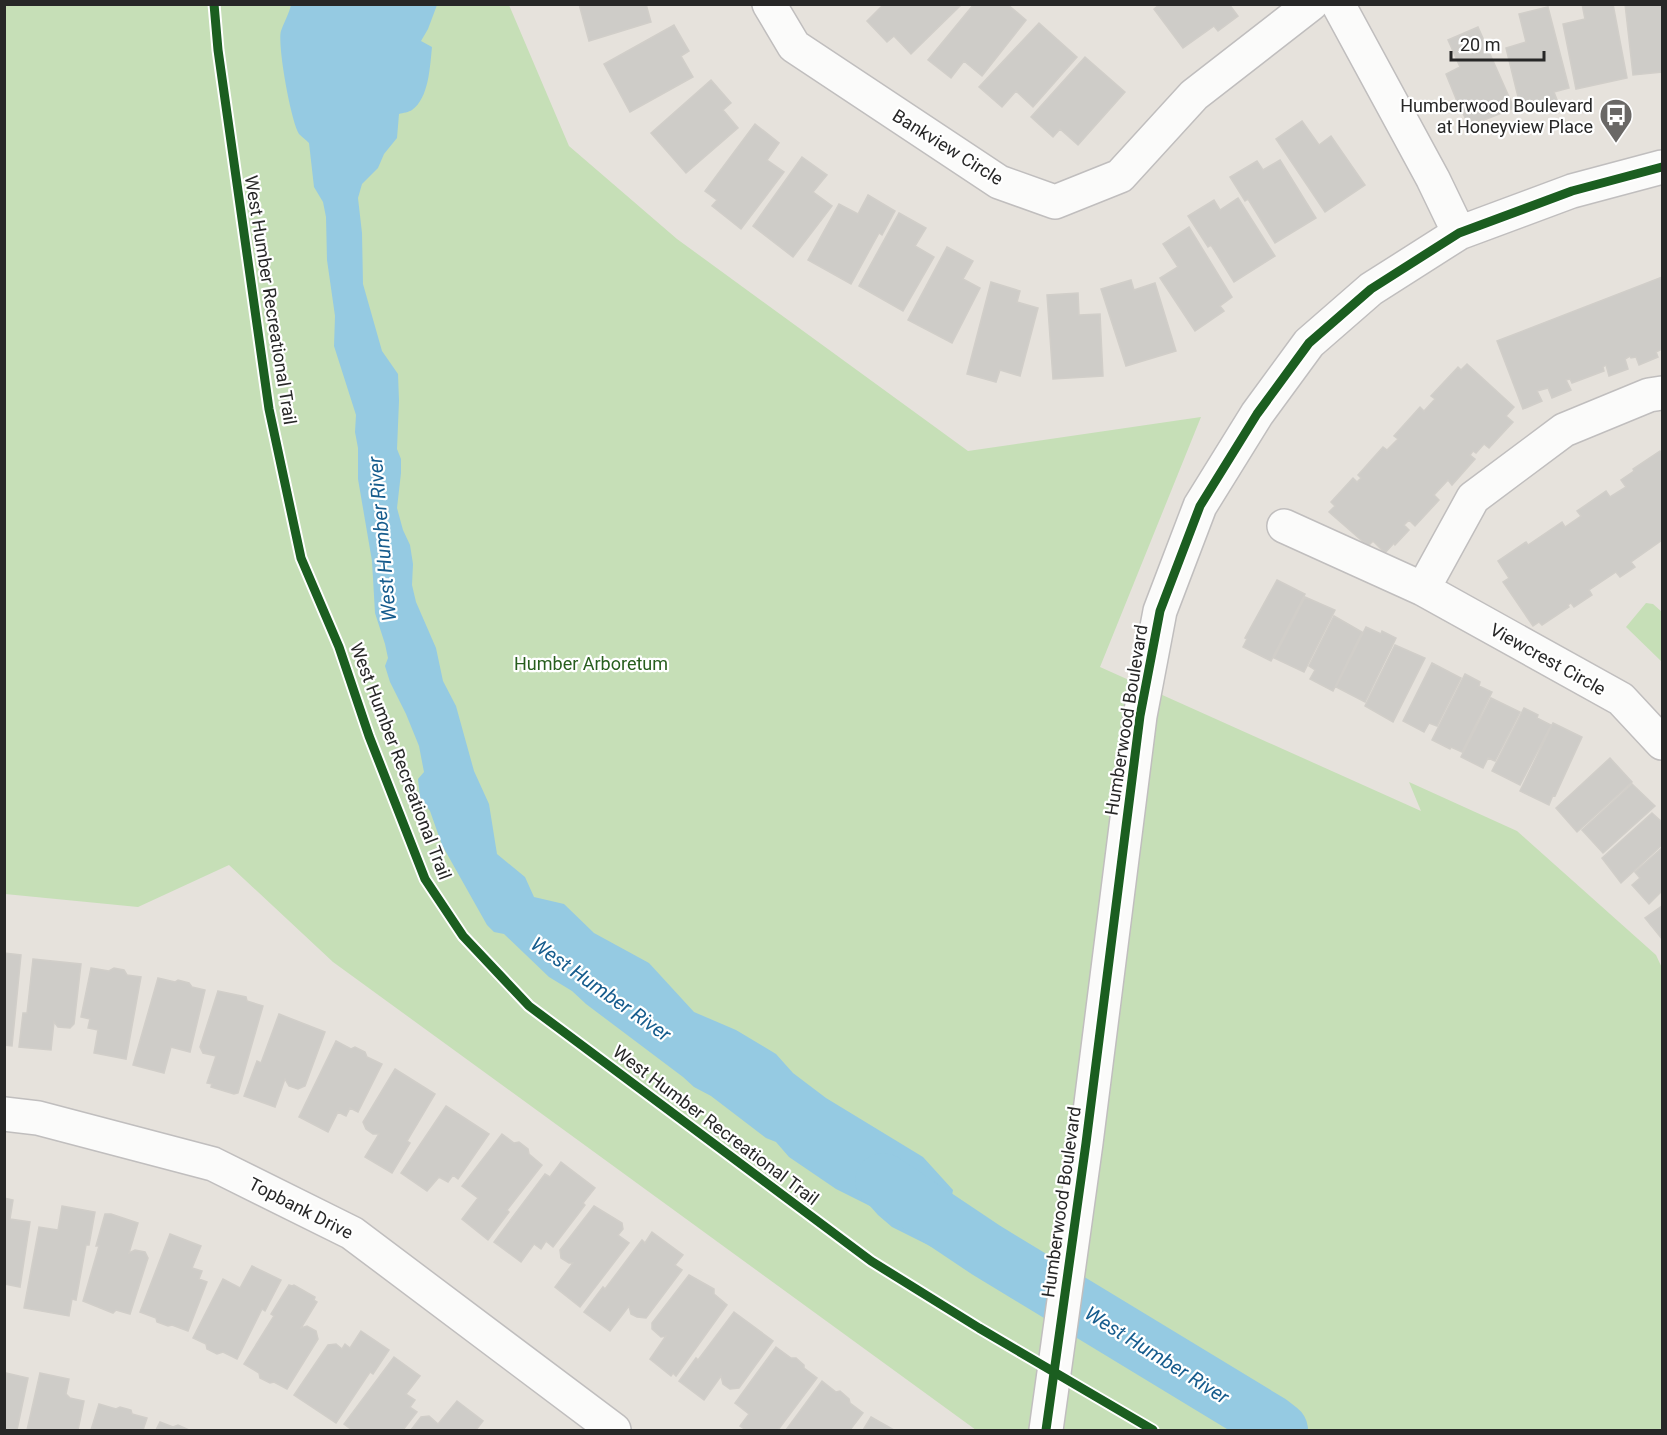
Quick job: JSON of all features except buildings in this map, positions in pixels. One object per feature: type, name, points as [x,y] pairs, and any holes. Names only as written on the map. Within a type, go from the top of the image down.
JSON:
[{"type":"street","name":"Bankview Circle","points":[[769,4],[794,46],[999,182],[1055,202],[1120,176],[1194,95],[1311,4]]},
{"type":"street","points":[[1338,4],[1433,178],[1459,233]]},
{"type":"street","name":"Humberwood Boulevard","points":[[1046,1431],[1086,1143],[1140,716],[1160,611],[1200,506],[1257,414],[1309,343],[1371,289],[1459,233],[1572,191],[1662,166]]},
{"type":"street","points":[[1423,590],[1473,498],[1563,430],[1649,395],[1662,393]]},
{"type":"street","name":"Viewcrest Circle","points":[[1284,526],[1423,590],[1621,699],[1662,743]]},
{"type":"street","name":"Topbank Drive","points":[[4,1114],[38,1118],[213,1164],[352,1233],[614,1431]]},
{"type":"green space","name":"Humber Arboretum","points":[[4,5],[509,5],[569,146],[677,239],[968,451],[1201,417],[1100,667],[1421,811],[1409,782],[1517,831],[1656,955],[1662,968],[1662,1430],[976,1430],[333,962],[229,865],[138,907],[5,894]]},
{"type":"green space","points":[[1646,603],[1653,604],[1662,612],[1662,662],[1626,627]]},
{"type":"water","points":[[291,5],[437,5],[421,41],[432,47],[428,81],[422,98],[412,110],[399,114],[397,138],[384,154],[378,168],[362,184],[358,198],[362,233],[363,284],[382,351],[398,374],[397,449],[401,459],[401,473],[397,508],[410,545],[413,564],[412,585],[416,602],[436,648],[443,681],[456,706],[474,771],[489,804],[497,854],[525,877],[534,897],[564,904],[594,933],[649,963],[694,1012],[736,1030],[776,1054],[793,1073],[826,1098],[923,1157],[953,1190],[942,1248],[932,1247],[892,1227],[870,1206],[836,1189],[789,1157],[776,1142],[766,1138],[711,1096],[694,1087],[572,991],[549,977],[504,934],[494,932],[487,925],[442,845],[430,811],[420,797],[418,779],[424,772],[419,746],[390,682],[385,666],[388,658],[385,644],[375,613],[372,561],[358,479],[356,415],[334,346],[335,316],[327,260],[326,217],[323,202],[314,187],[309,143],[299,134],[292,115],[283,66],[281,31]]},
{"type":"waterway","name":"West Humber River","points":[[883,1181],[986,1250],[1280,1430]]},
{"type":"cycle path","name":"West Humber Recreational Trail","points":[[214,4],[218,50],[269,409],[301,558],[339,647],[369,736],[425,879],[463,936],[529,1006],[871,1261],[979,1328],[1153,1430]]},
{"type":"cycle path","points":[[1046,1430],[1086,1143],[1140,716],[1160,611],[1200,506],[1257,414],[1309,343],[1371,289],[1459,233],[1572,191],[1662,167]]},
{"type":"place","name":"Humberwood Boulevard at Honeyview Place","points":[[1616,144]]}]
